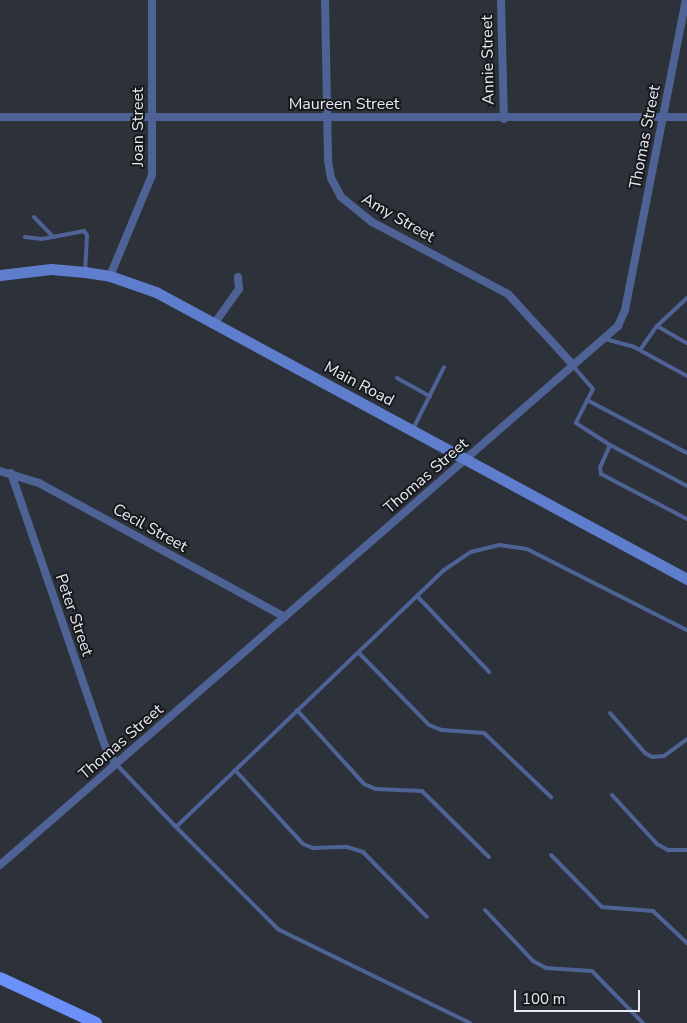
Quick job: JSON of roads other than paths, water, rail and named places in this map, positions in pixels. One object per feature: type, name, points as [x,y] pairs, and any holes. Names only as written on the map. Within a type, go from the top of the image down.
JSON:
[{"type":"main road","name":"Main Road","points":[[0,275],[51,269],[85,272],[110,276],[156,292],[687,579]]},
{"type":"main road","points":[[0,978],[96,1023]]},
{"type":"street","name":"Joan Street","points":[[110,276],[152,175],[152,0]]},
{"type":"street","name":"Amy Street","points":[[325,0],[328,161],[331,178],[341,197],[372,222],[508,294],[573,365]]},
{"type":"street","name":"Annie Street","points":[[502,0],[504,119]]},
{"type":"street","name":"Thomas Street","points":[[0,865],[618,326],[626,310],[686,0]]},
{"type":"street","name":"Maureen Street","points":[[0,117],[504,119],[687,117]]},
{"type":"street","points":[[214,324],[239,289],[238,277]]},
{"type":"street","name":"Cecil Street","points":[[0,471],[39,483],[285,617]]},
{"type":"street","name":"Peter Street","points":[[11,473],[104,746],[116,764]]},
{"type":"lane","points":[[34,217],[53,237]]},
{"type":"lane","points":[[25,237],[53,237],[86,232],[85,272]]},
{"type":"lane","points":[[640,350],[658,326],[685,303],[687,298]]},
{"type":"lane","points":[[658,326],[687,342]]},
{"type":"lane","points":[[604,339],[640,350],[687,376]]},
{"type":"lane","points":[[573,365],[593,387],[576,423],[610,445],[687,486]]},
{"type":"lane","points":[[412,431],[444,367]]},
{"type":"lane","points":[[397,378],[430,396]]},
{"type":"lane","points":[[587,400],[687,453]]},
{"type":"lane","points":[[610,445],[600,467],[601,474],[687,519]]},
{"type":"lane","points":[[176,827],[458,558],[487,547],[508,544],[528,548],[687,630]]},
{"type":"lane","points":[[417,596],[489,672]]},
{"type":"lane","points":[[359,653],[428,725],[442,730],[484,732],[551,797]]},
{"type":"lane","points":[[297,710],[364,784],[376,789],[422,791],[489,857]]},
{"type":"lane","points":[[610,713],[645,753],[652,757],[664,756],[687,739]]},
{"type":"lane","points":[[116,764],[279,930],[470,1023]]},
{"type":"lane","points":[[235,770],[303,844],[313,848],[347,847],[363,852],[428,917]]},
{"type":"lane","points":[[612,795],[657,844],[668,850],[687,850]]},
{"type":"lane","points":[[552,855],[602,907],[653,911],[687,944]]},
{"type":"lane","points":[[485,910],[532,962],[546,968],[592,971],[643,1023]]}]
